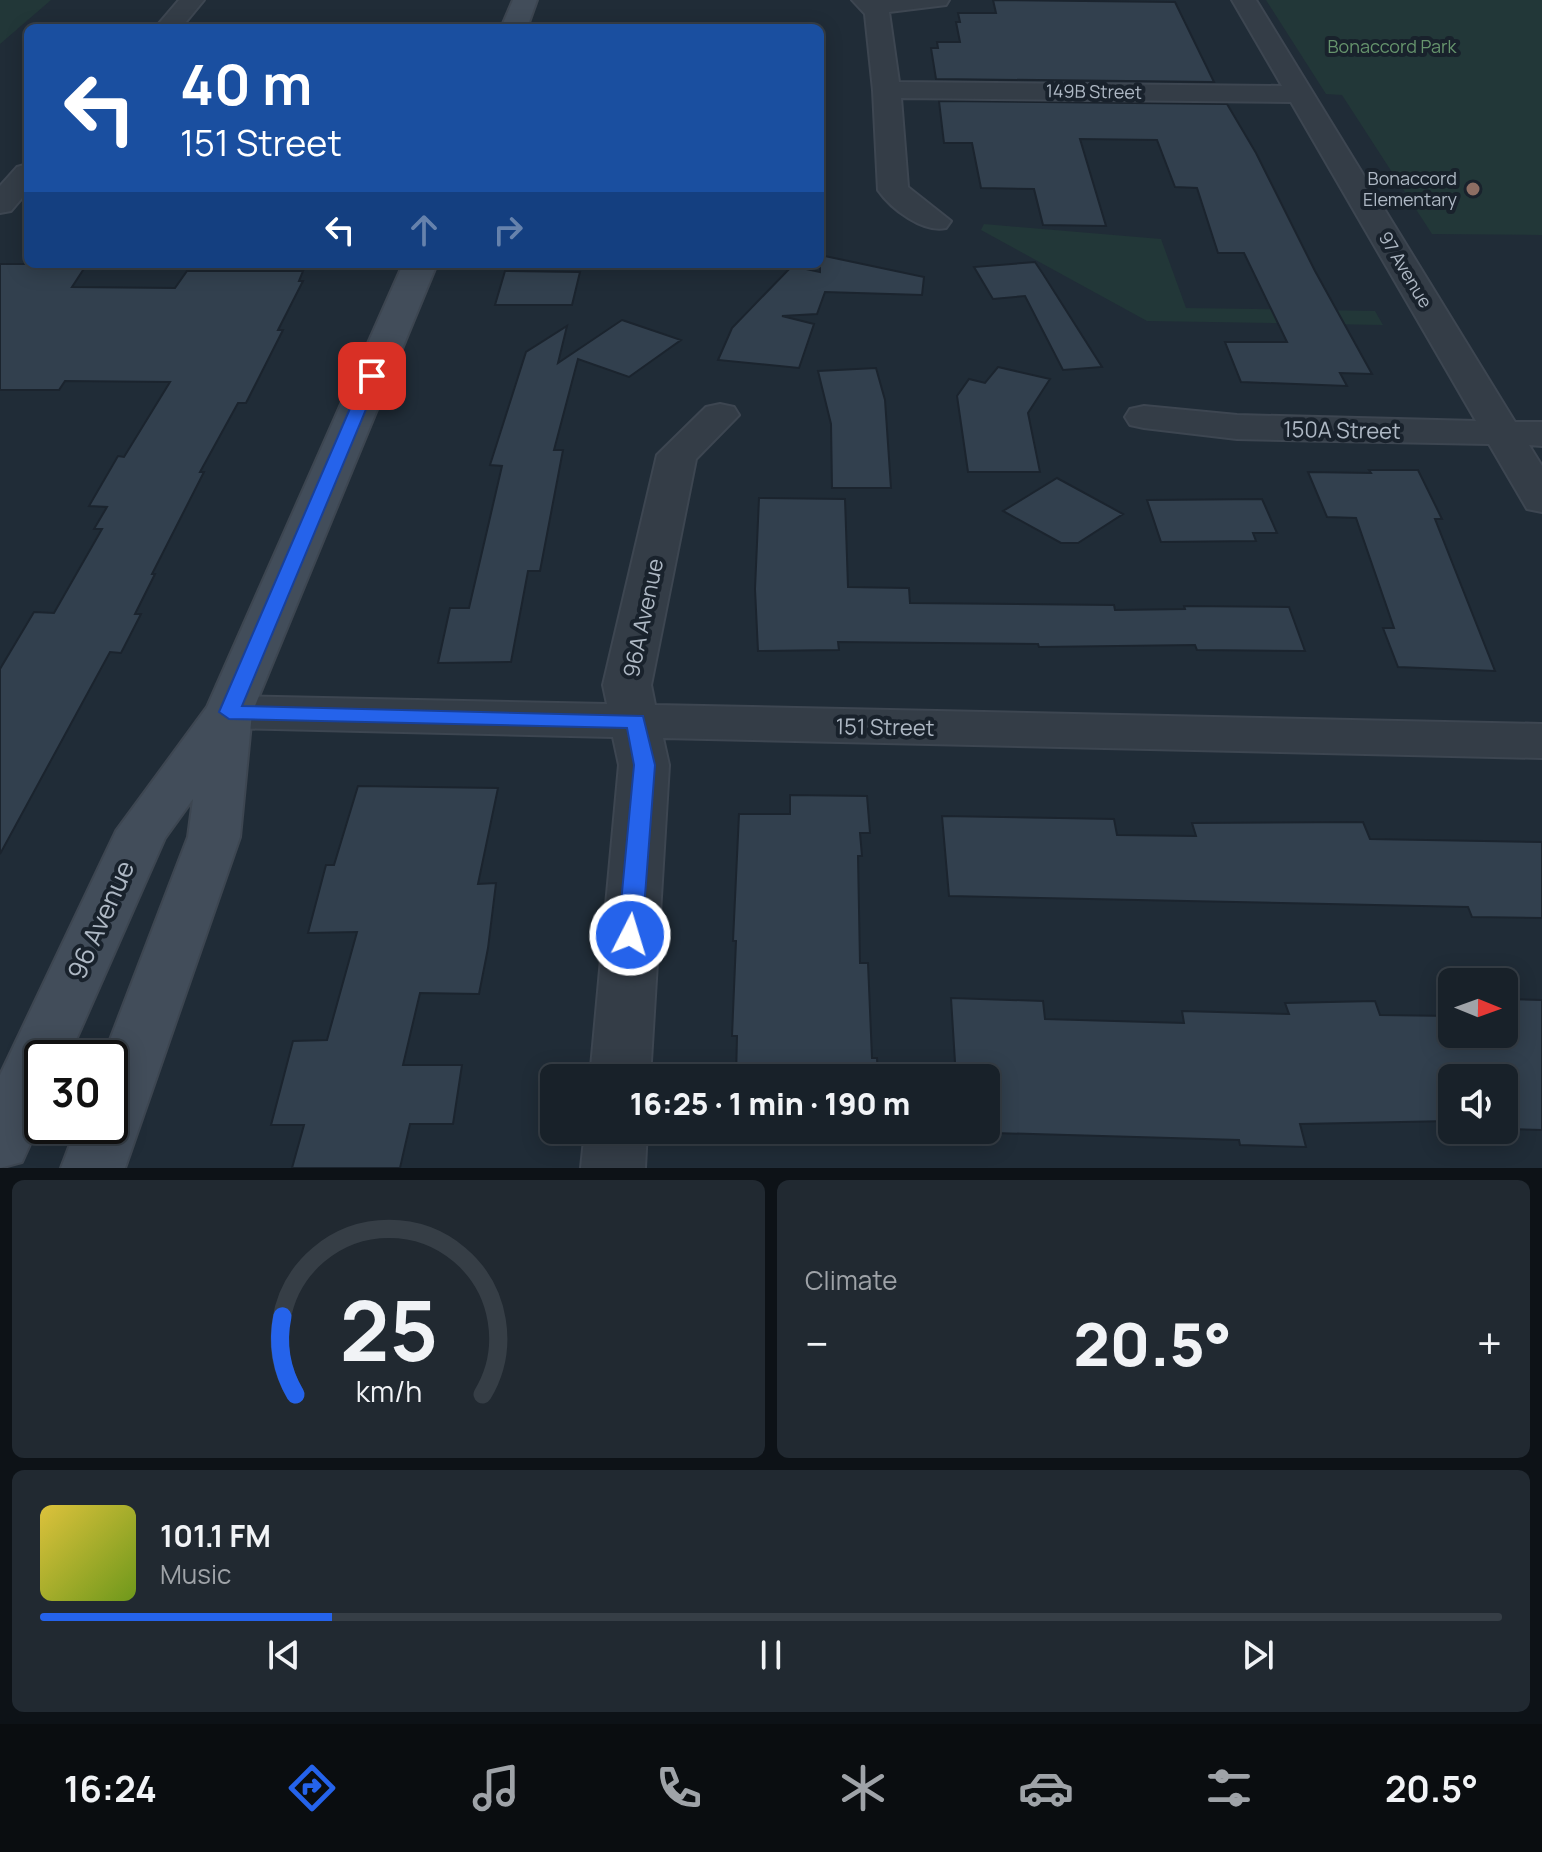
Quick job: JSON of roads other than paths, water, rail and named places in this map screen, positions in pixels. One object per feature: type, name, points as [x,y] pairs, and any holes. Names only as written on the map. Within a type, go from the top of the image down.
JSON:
[{"type":"main road","points":[[516,24],[525,0]]},
{"type":"main road","name":"96 Avenue","points":[[0,1142],[142,831],[229,712],[418,268]]},
{"type":"main road","name":"96 Avenue","points":[[128,1072],[214,837],[229,712]]},
{"type":"main road","name":"96 Avenue","points":[[93,1168],[102,1144]]},
{"type":"street","points":[[171,24],[192,0]]},
{"type":"street","points":[[868,3],[937,0]]},
{"type":"street","name":"97 Avenue","points":[[1244,0],[1542,500]]},
{"type":"street","points":[[868,3],[877,12],[887,90],[893,190],[935,221]]},
{"type":"street","name":"149B Street","points":[[887,90],[1301,94]]},
{"type":"street","points":[[0,204],[21,161]]},
{"type":"street","name":"96A Avenue","points":[[621,1064],[644,765],[627,685],[677,455],[720,415]]},
{"type":"street","name":"150A Street","points":[[1144,417],[1237,427],[1542,434]]},
{"type":"street","name":"151 Street","points":[[229,712],[1542,741]]},
{"type":"street","points":[[613,1168],[615,1144]]},
{"type":"place","name":"Bonaccord Elementary","points":[[1473,189]]},
{"type":"park label","name":"Bonaccord Park","points":[[1392,47]]}]
